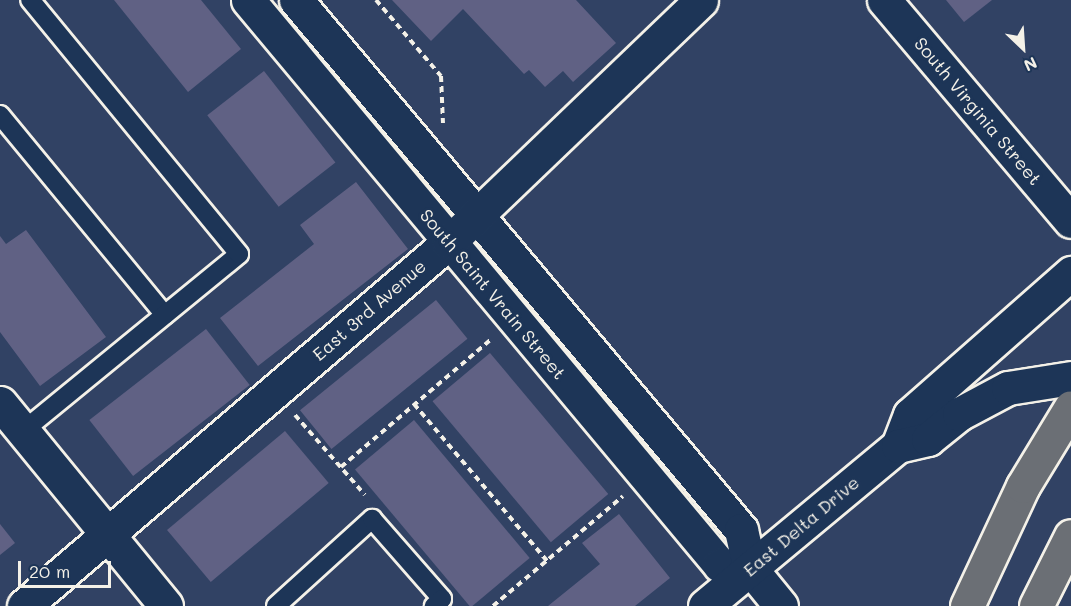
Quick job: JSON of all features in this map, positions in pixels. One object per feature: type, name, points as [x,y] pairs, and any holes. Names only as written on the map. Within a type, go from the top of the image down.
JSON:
[{"type":"main road","points":[[967,606],[1023,486],[1071,407]]},
{"type":"main road","points":[[1036,606],[1071,536]]},
{"type":"street","name":"South Saint Vrain Street","points":[[248,0],[720,565],[750,568],[747,538],[296,0]]},
{"type":"street","name":"East 3rd Avenue","points":[[24,606],[477,217],[701,0]]},
{"type":"street","name":"South Virginia Street","points":[[884,0],[1071,221]]},
{"type":"street","name":"East Delta Drive","points":[[898,446],[910,415],[1071,273]]},
{"type":"street","name":"East Delta Drive","points":[[705,606],[898,446],[928,439],[1008,388],[1071,378]]},
{"type":"street","points":[[0,404],[110,534],[166,606]]},
{"type":"street","points":[[750,568],[781,606]]},
{"type":"lane","points":[[24,431],[239,254],[30,0]]},
{"type":"lane","points":[[0,116],[165,315]]},
{"type":"lane","points":[[276,606],[372,519],[442,599],[434,606]]},
{"type":"path","points":[[376,0],[441,76],[442,133]]},
{"type":"path","points":[[341,467],[493,338]]},
{"type":"path","points":[[414,404],[547,561]]},
{"type":"path","points":[[493,606],[626,494]]},
{"type":"building","points":[[114,0],[201,0],[241,49],[188,92]]},
{"type":"building","points":[[392,0],[576,0],[616,43],[573,82],[563,71],[545,87],[529,70],[524,74],[463,9],[431,41]]},
{"type":"building","points":[[946,0],[992,0],[964,22]]},
{"type":"building","points":[[264,71],[335,162],[279,207],[207,115]]},
{"type":"building","points":[[356,182],[408,249],[258,366],[220,318],[314,244],[300,225]]},
{"type":"building","points":[[26,230],[106,337],[40,386],[0,332],[0,236],[6,244]]},
{"type":"building","points":[[436,300],[467,339],[331,449],[300,410]]},
{"type":"building","points":[[206,329],[250,385],[133,476],[89,420]]},
{"type":"building","points":[[490,353],[608,494],[551,542],[433,401]]},
{"type":"building","points":[[414,420],[530,558],[470,606],[355,469]]},
{"type":"building","points":[[285,431],[329,483],[211,582],[167,530]]},
{"type":"building","points":[[619,514],[670,578],[635,606],[548,606],[600,564],[582,543]]},
{"type":"building","points":[[0,524],[15,543],[0,555]]}]
